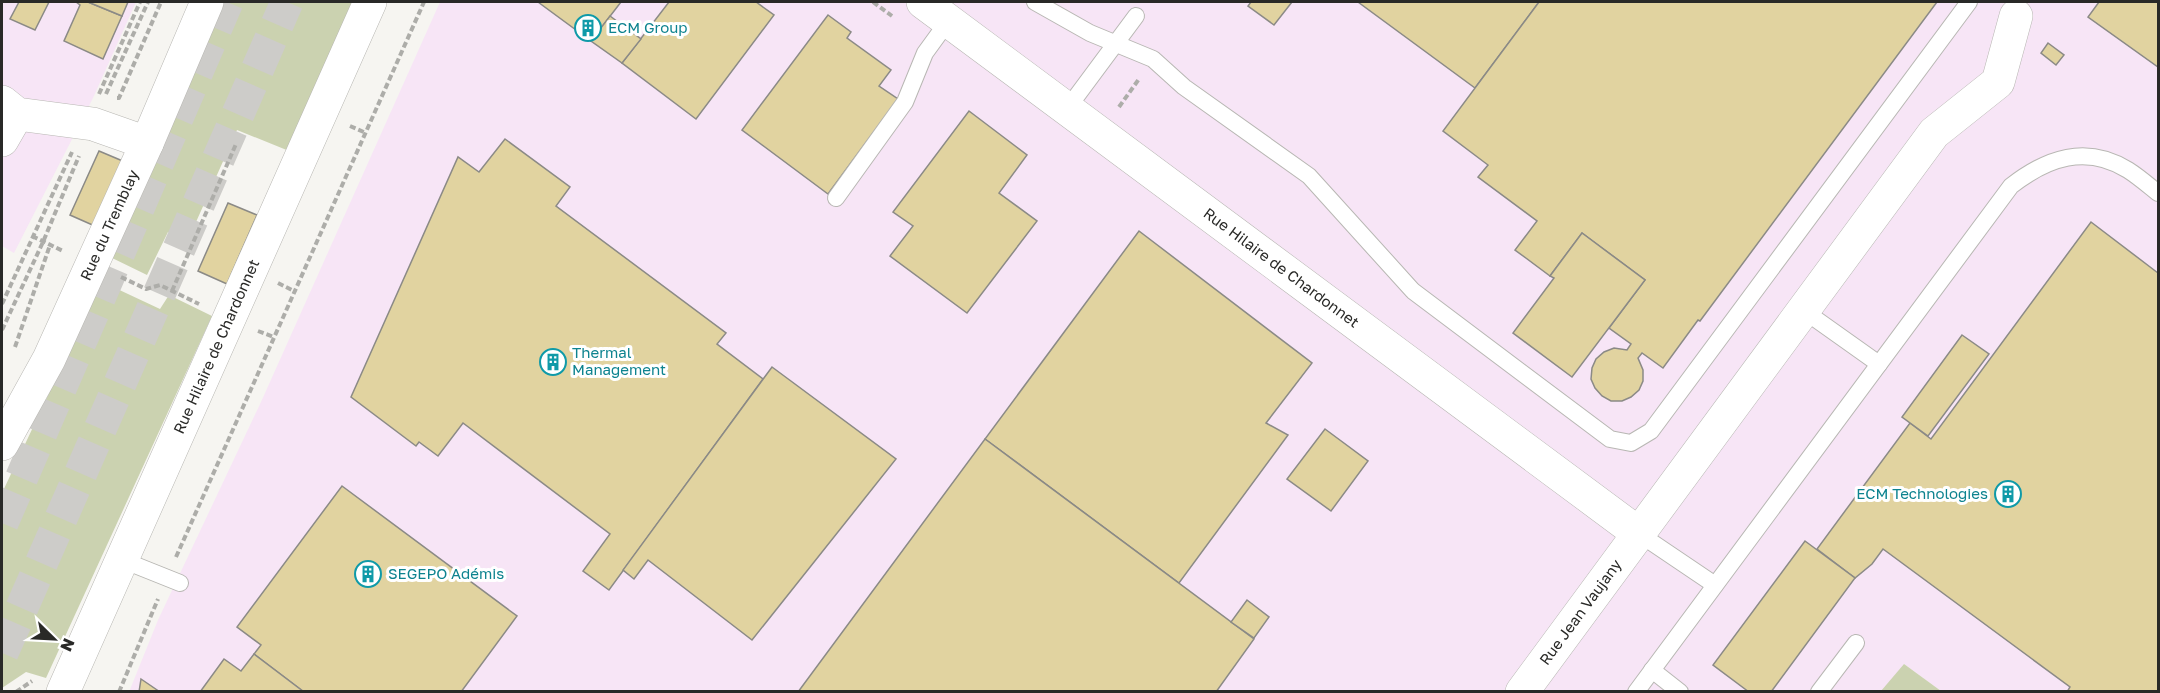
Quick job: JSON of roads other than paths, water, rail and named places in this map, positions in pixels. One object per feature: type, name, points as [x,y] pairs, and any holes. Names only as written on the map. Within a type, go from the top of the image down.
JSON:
[{"type":"street","name":"Rue du Tremblay","points":[[2,444],[49,359],[147,143],[207,2]]},
{"type":"street","name":"Rue Hilaire de Chardonnet","points":[[63,692],[120,559],[230,319],[370,2]]},
{"type":"street","name":"Rue Jean Vaujany","points":[[1522,692],[1934,133],[1998,82],[2016,16]]},
{"type":"street","name":"Rue Hilaire de Chardonnet","points":[[934,22],[1067,109],[1638,533]]},
{"type":"street","points":[[7,119],[93,124],[147,143]]},
{"type":"lane","points":[[1035,2],[1090,33],[1153,59],[1184,87],[1309,176],[1413,291],[1610,439],[1631,443],[1651,431],[1969,2]]},
{"type":"lane","points":[[1067,109],[1117,45],[1136,16]]},
{"type":"lane","points":[[836,198],[905,102],[934,22]]},
{"type":"lane","points":[[1636,692],[2011,186],[2032,170],[2060,159],[2094,156],[2127,169],[2158,193]]},
{"type":"lane","points":[[1803,310],[1879,364]]},
{"type":"lane","points":[[1638,533],[1715,585]]},
{"type":"lane","points":[[120,559],[173,580]]},
{"type":"lane","points":[[1819,692],[1856,643]]},
{"type":"lane","points":[[1652,670],[1680,692]]},
{"type":"tunnel","points":[[2,523],[227,2]]},
{"type":"tunnel","points":[[2,653],[287,2]]},
{"type":"place","name":"ECM Group","points":[[588,28]]},
{"type":"place","name":"Thermal Management","points":[[553,362]]},
{"type":"place","name":"ECM Technologies","points":[[2008,494]]},
{"type":"place","name":"SEGEPO Adémis","points":[[368,574]]}]
